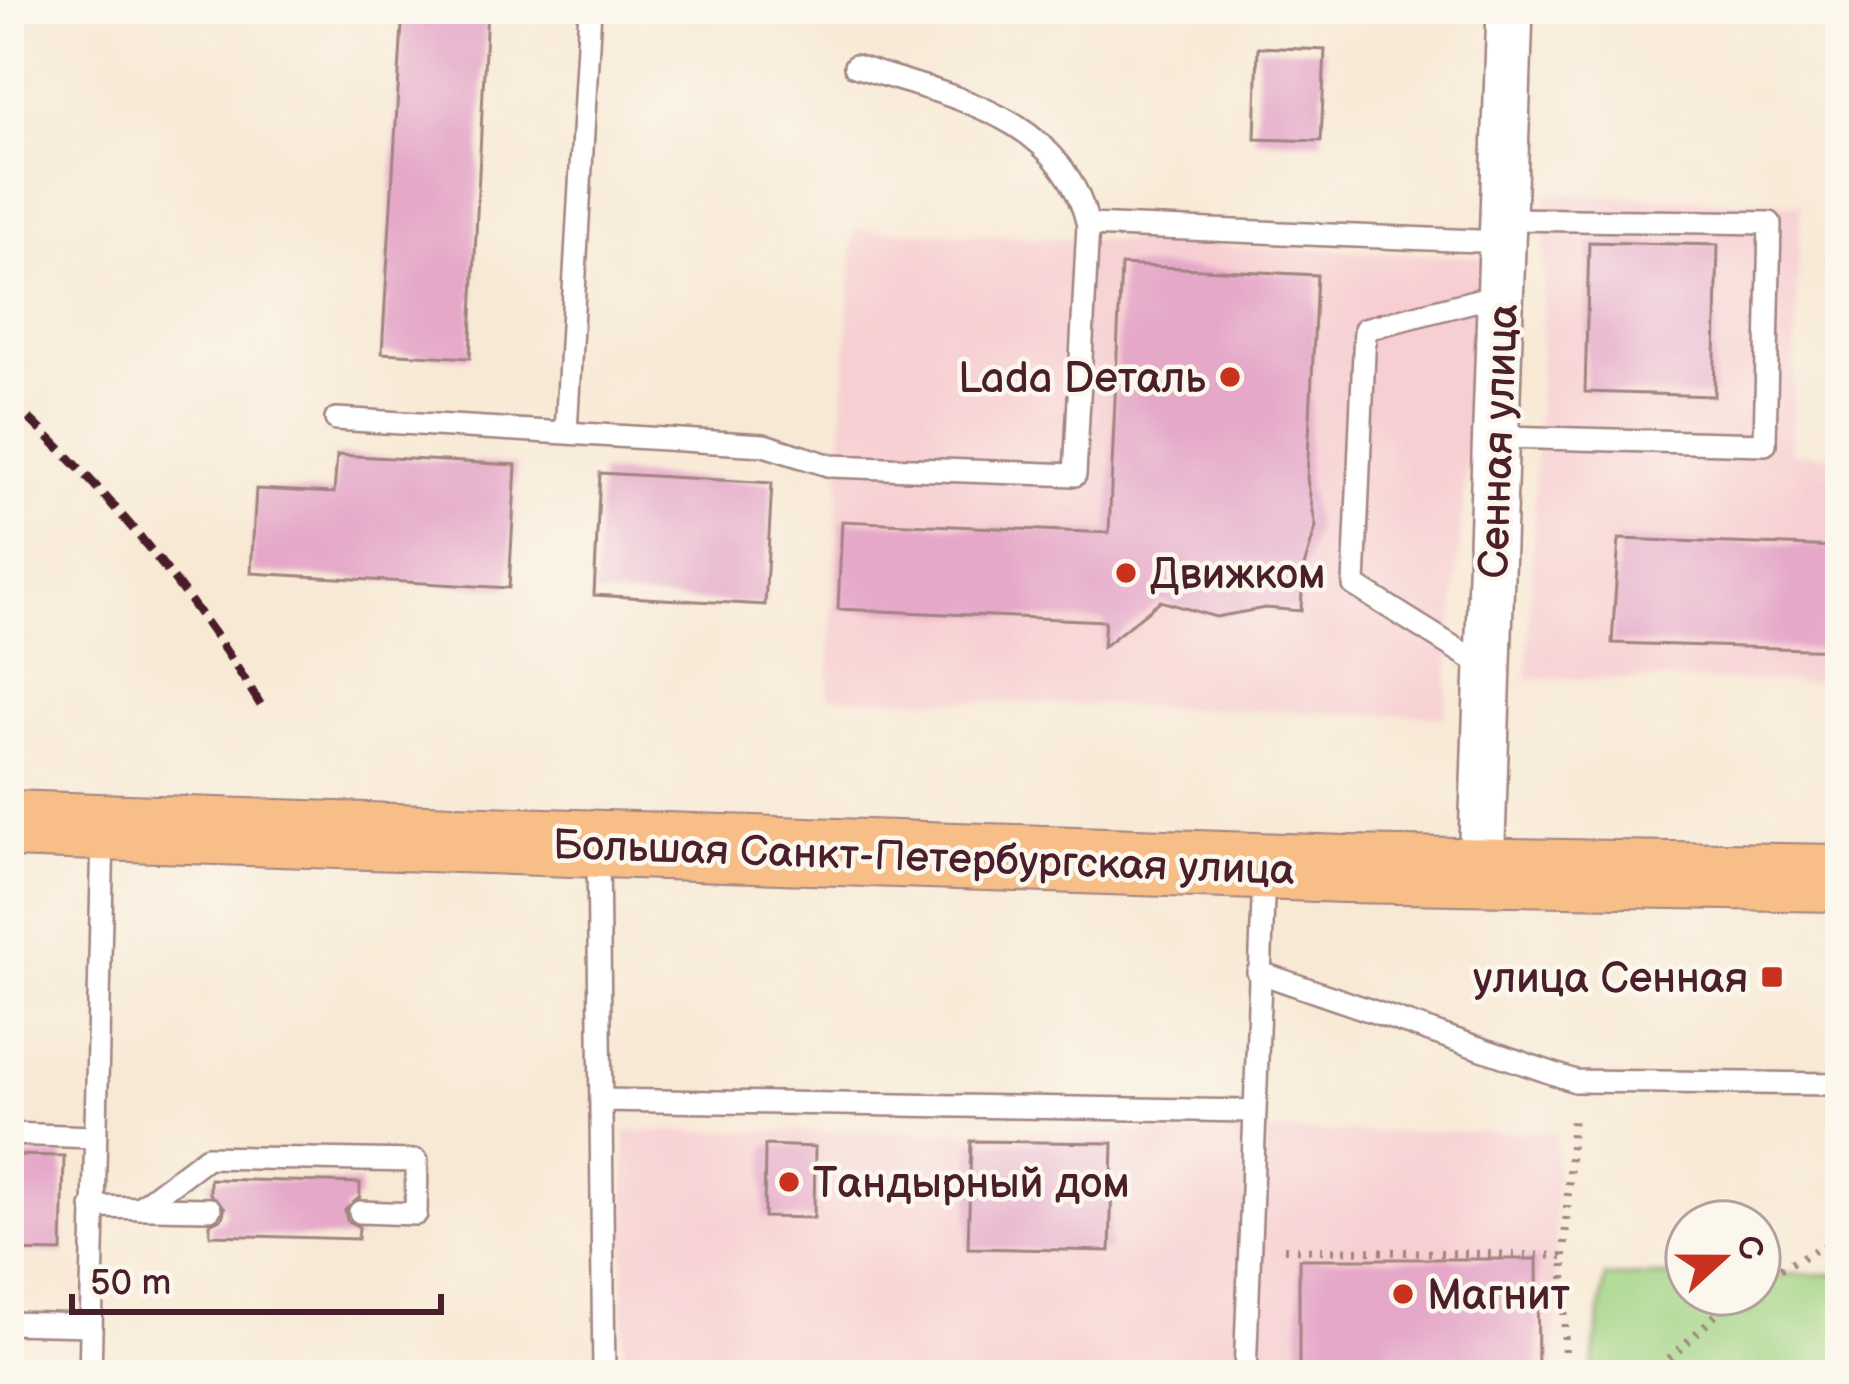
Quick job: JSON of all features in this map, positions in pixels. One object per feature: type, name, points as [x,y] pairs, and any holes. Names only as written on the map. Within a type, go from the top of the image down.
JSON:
[{"type":"main road","name":"Большая Санкт-Петербургская улица","points":[[9,824],[1264,866],[1840,878]]},
{"type":"street","name":"Сенная улица","points":[[1481,872],[1510,9]]},
{"type":"lane","points":[[566,432],[590,9]]},
{"type":"lane","points":[[1786,9],[1840,11]]},
{"type":"lane","points":[[336,419],[764,445],[830,466],[1075,475],[1088,225],[1079,190],[1040,140],[993,111],[856,66]]},
{"type":"lane","points":[[1088,225],[1503,231],[1770,224],[1765,444],[1497,437]]},
{"type":"lane","points":[[1490,670],[1354,585],[1365,329],[1502,294]]},
{"type":"lane","points":[[90,1375],[104,828]]},
{"type":"lane","points":[[598,846],[604,1375]]},
{"type":"lane","points":[[1245,1375],[1251,1112],[1264,866]]},
{"type":"lane","points":[[1258,972],[1575,1081],[1840,1084]]},
{"type":"lane","points":[[601,1100],[1251,1112]]},
{"type":"lane","points":[[9,1134],[94,1137]]},
{"type":"lane","points":[[139,1208],[207,1157],[417,1161],[416,1214],[359,1212]]},
{"type":"lane","points":[[92,1208],[210,1209]]},
{"type":"lane","points":[[9,1323],[89,1325]]},
{"type":"path","points":[[1565,1375],[1564,1256],[1575,1081]]},
{"type":"path","points":[[1783,1267],[1840,1238]]},
{"type":"path","points":[[1247,1248],[1564,1256]]},
{"type":"path","points":[[1652,1375],[1713,1318]]},
{"type":"shaded area","points":[[1547,193],[1801,204],[1791,454],[1840,454],[1840,683],[1527,678]]},
{"type":"shaded area","points":[[853,229],[1484,257],[1445,716],[828,697]]},
{"type":"shaded area","points":[[625,1131],[1556,1132],[1555,1375],[623,1375]]},
{"type":"green space","points":[[1840,1274],[1840,1375],[1592,1375],[1605,1277],[1663,1276],[1663,1318],[1783,1318],[1783,1275]]},
{"type":"building","points":[[403,9],[487,9],[470,358],[382,353]]},
{"type":"building","points":[[1258,47],[1325,50],[1321,141],[1255,139]]},
{"type":"building","points":[[1589,242],[1718,245],[1714,396],[1585,392]]},
{"type":"building","points":[[1121,265],[1317,275],[1307,479],[1316,527],[1303,570],[1301,611],[1265,608],[1216,617],[1160,601],[1103,647],[1105,621],[838,609],[842,521],[1109,533]]},
{"type":"building","points":[[337,455],[516,465],[509,588],[251,573],[256,489],[334,493]]},
{"type":"building","points":[[600,473],[772,483],[765,605],[594,595]]},
{"type":"building","points":[[1619,539],[1840,547],[1840,650],[1612,643]]},
{"type":"building","points":[[971,1141],[1113,1143],[1110,1251],[968,1248]]},
{"type":"building","name":"Тандырный дом","points":[[765,1145],[815,1147],[814,1218],[764,1217]]},
{"type":"building","points":[[9,1155],[64,1156],[62,1252],[9,1251]]},
{"type":"building","points":[[210,1179],[360,1183],[360,1197],[345,1210],[347,1220],[359,1227],[358,1239],[210,1235],[210,1224],[222,1218],[225,1208],[210,1194]]},
{"type":"building","points":[[1299,1259],[1537,1259],[1538,1375],[1299,1375]]},
{"type":"railway","points":[[9,400],[81,470],[148,547],[210,628],[265,712]]},
{"type":"place","name":"Lada Dеталь","points":[[1230,377]]},
{"type":"place","name":"Движком","points":[[1126,573]]},
{"type":"place","name":"улица Сенная","points":[[1772,977]]},
{"type":"place","name":"Тандырный дом","points":[[789,1182]]},
{"type":"place","name":"Магнит","points":[[1403,1294]]}]
